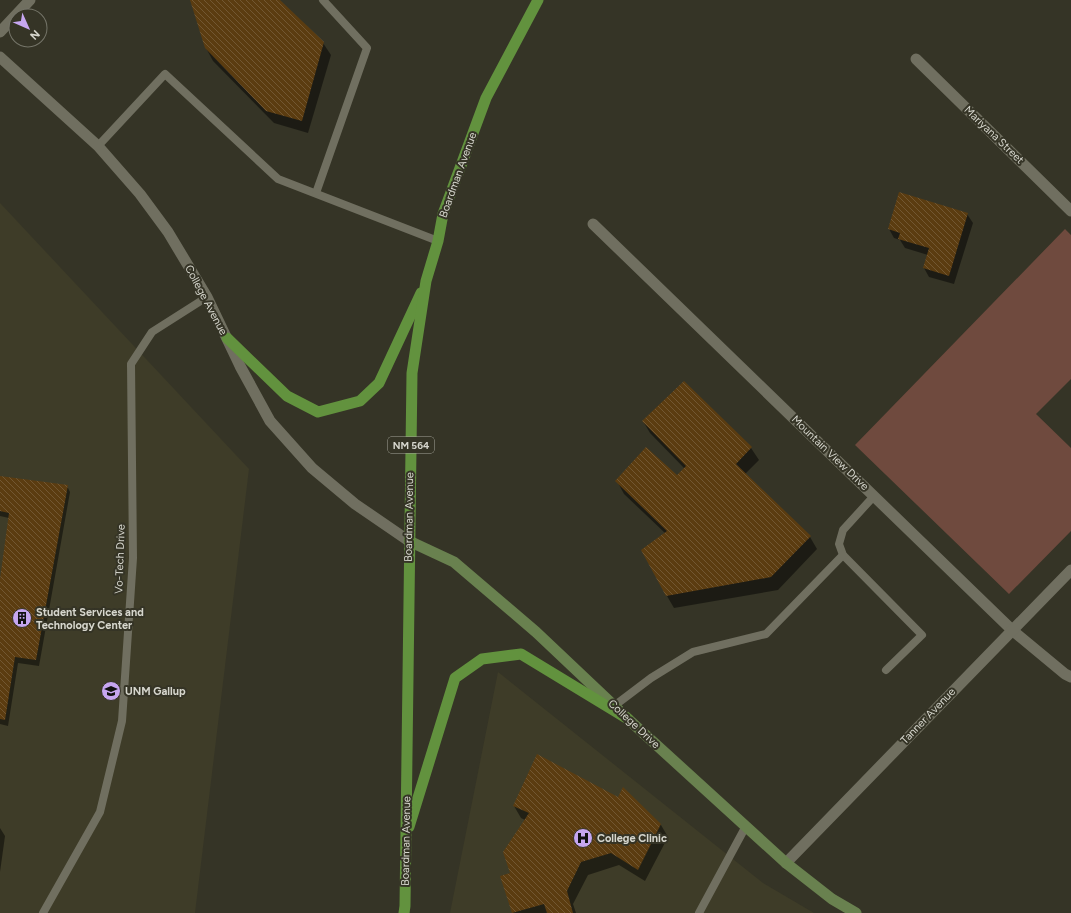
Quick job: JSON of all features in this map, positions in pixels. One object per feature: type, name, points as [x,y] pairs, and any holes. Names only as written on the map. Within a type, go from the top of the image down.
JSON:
[{"type":"main road","name":"Boardman Avenue","points":[[404,913],[412,373],[426,282],[438,241],[443,214],[486,98],[538,0]]},
{"type":"main road","points":[[227,338],[287,396],[318,412],[360,401],[379,383],[426,282]]},
{"type":"main road","name":"College Drive","points":[[409,541],[454,562],[536,632],[628,719],[786,863],[832,899],[856,913]]},
{"type":"main road","points":[[406,839],[455,678],[482,659],[521,654],[628,719]]},
{"type":"street","points":[[0,32],[30,0]]},
{"type":"street","name":"College Avenue","points":[[0,57],[98,146],[140,194],[168,232],[207,297],[270,421],[307,462],[355,504],[409,541]]},
{"type":"street","name":"Mariyana Street","points":[[916,60],[1071,211]]},
{"type":"street","name":"Mountain View Drive","points":[[593,224],[1012,630],[1065,674],[1071,677]]},
{"type":"street","name":"Tanner Avenue","points":[[786,863],[1071,570]]},
{"type":"lane","points":[[316,193],[367,48],[323,0]]},
{"type":"lane","points":[[98,146],[165,74],[278,179],[438,241]]},
{"type":"lane","name":"Vo-Tech Drive","points":[[43,913],[100,812],[122,721],[133,558],[131,364],[152,332],[207,297]]},
{"type":"lane","points":[[874,496],[843,530],[839,544],[843,555],[922,635],[886,670]]},
{"type":"lane","points":[[614,706],[651,678],[693,652],[766,634],[843,555]]},
{"type":"lane","points":[[699,913],[746,826]]},
{"type":"shaded area","name":"UNM Gallup","points":[[0,203],[249,469],[195,913],[0,913]]},
{"type":"shaded area","points":[[1065,229],[1071,235],[1071,379],[1036,414],[1071,448],[1071,531],[1009,594],[855,445]]},
{"type":"shaded area","points":[[498,672],[763,883],[814,913],[450,913]]},
{"type":"building","points":[[190,0],[280,0],[324,42],[302,121],[266,111],[205,48]]},
{"type":"building","points":[[899,192],[968,213],[949,276],[923,268],[929,248],[898,239],[900,233],[888,229]]},
{"type":"building","points":[[684,381],[752,447],[736,464],[811,536],[771,577],[666,596],[641,550],[667,531],[615,481],[646,447],[677,475],[686,466],[642,421]]},
{"type":"building","name":"Student Services and Technology Center","points":[[0,476],[68,485],[36,660],[15,657],[5,720],[0,719],[0,579],[9,513],[0,511]]},
{"type":"building","name":"College Clinic","points":[[537,754],[618,797],[623,787],[661,824],[638,870],[611,853],[581,862],[567,891],[573,913],[547,913],[544,904],[512,913],[500,876],[510,873],[503,852],[529,813],[513,806]]},
{"type":"place","name":"Student Services and Technology Center","points":[[22,618]]},
{"type":"place","name":"UNM Gallup","points":[[111,691]]},
{"type":"place","name":"College Clinic","points":[[583,838]]}]
